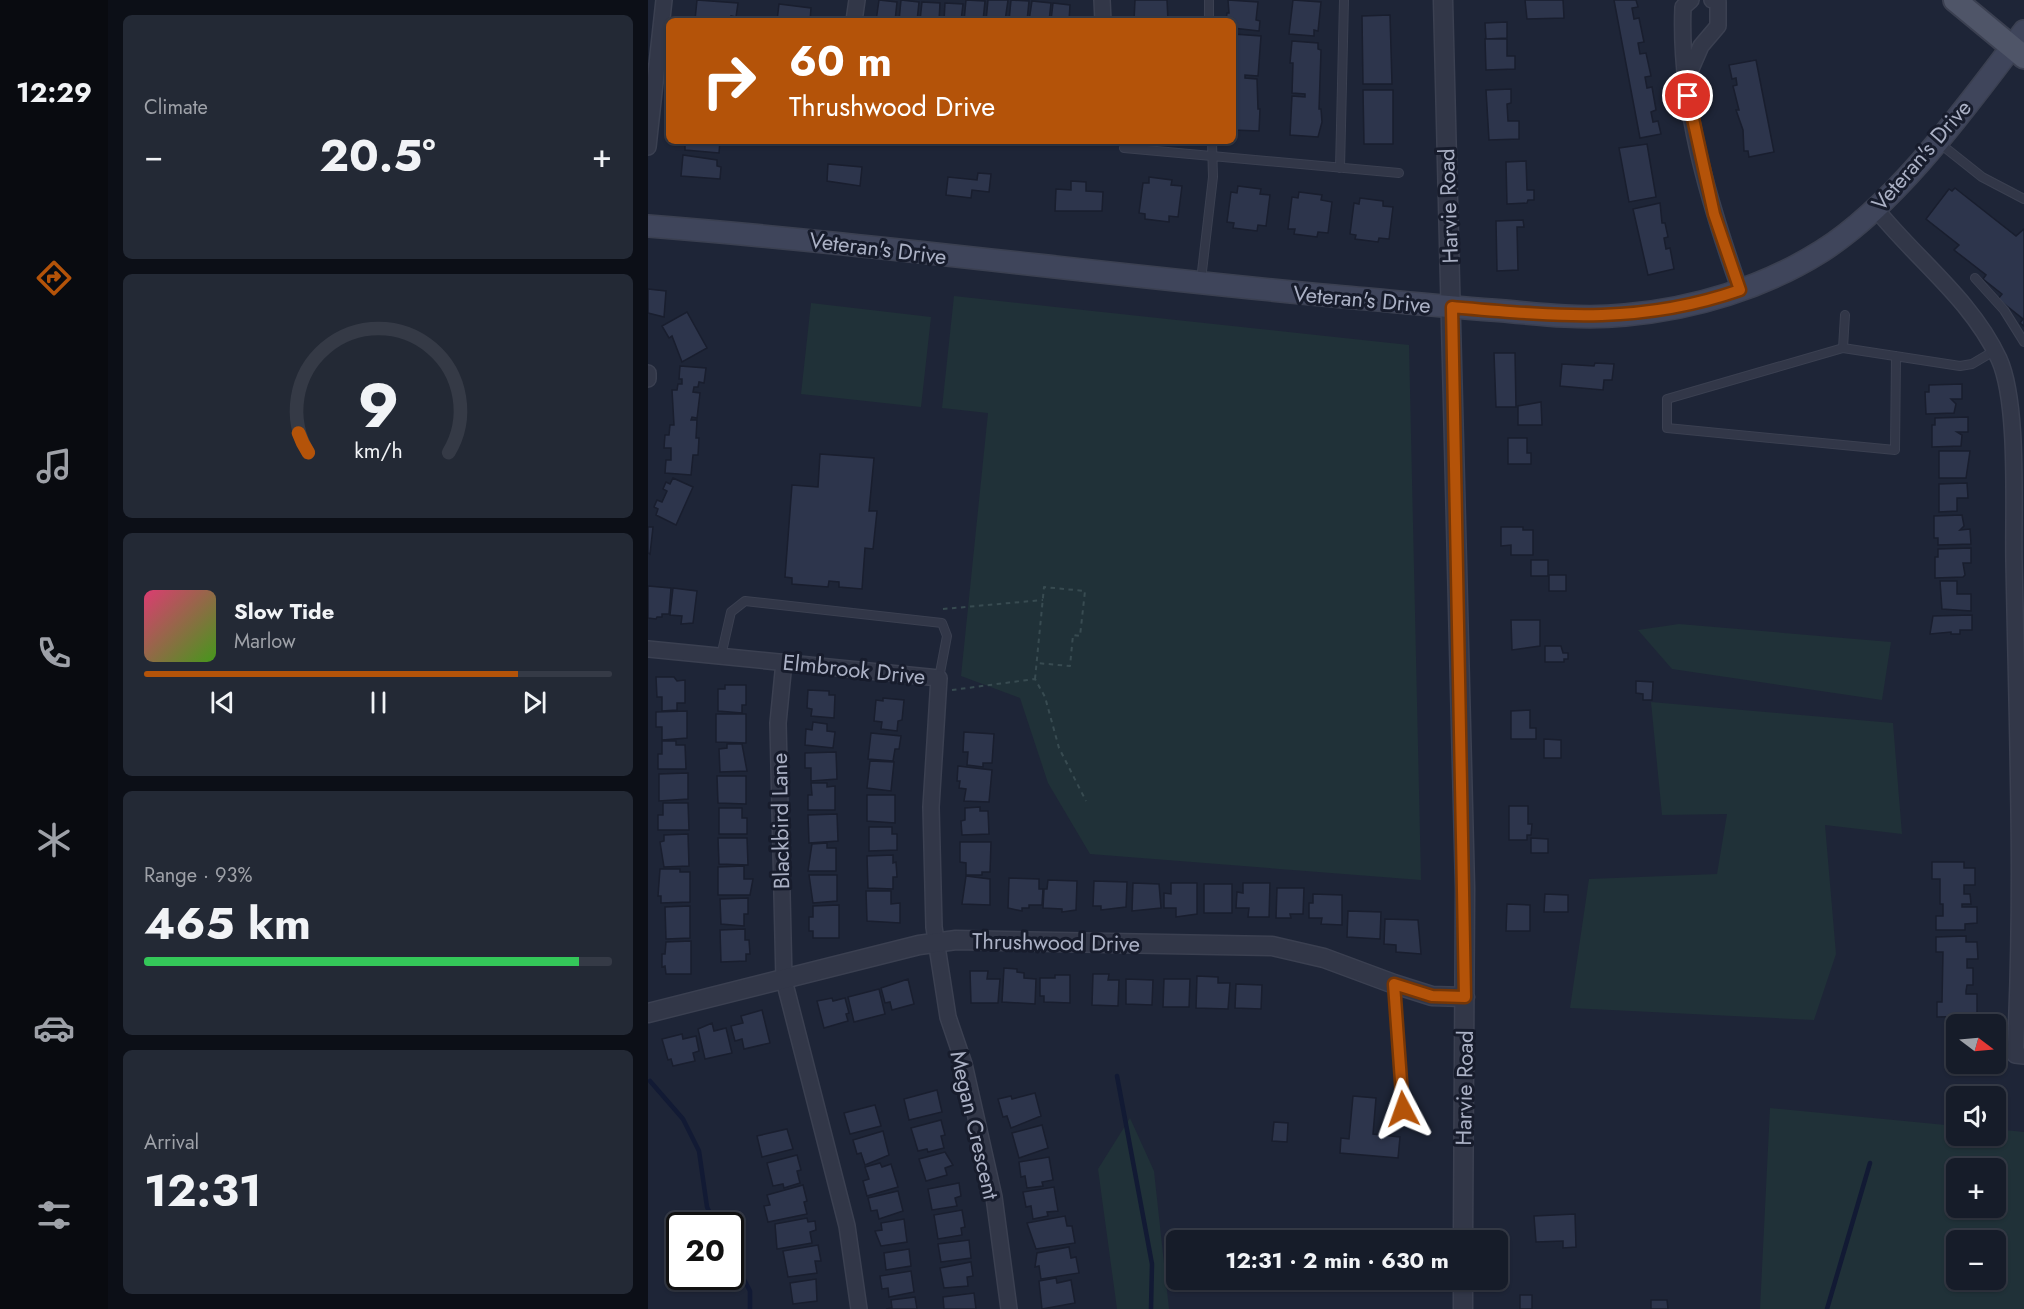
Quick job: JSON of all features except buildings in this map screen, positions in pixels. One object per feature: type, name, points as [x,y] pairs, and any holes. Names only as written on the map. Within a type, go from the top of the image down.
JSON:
[{"type":"main road","points":[[1955,0],[2020,45]]},
{"type":"main road","name":"Veteran's Drive","points":[[648,226],[786,238],[1201,284],[1452,307],[1596,317],[1671,310],[1740,290],[1823,250],[1876,209],[2020,45]]},
{"type":"street","points":[[648,147],[653,49],[664,0]]},
{"type":"street","points":[[854,18],[857,0]]},
{"type":"street","points":[[1102,0],[1103,18]]},
{"type":"street","name":"Harvie Road","points":[[1443,0],[1452,307],[1465,997],[1463,1230]]},
{"type":"street","points":[[1691,0],[1683,7],[1682,36],[1686,81],[1714,214],[1740,290]]},
{"type":"street","points":[[1686,81],[1701,46],[1718,26],[1718,2],[1712,0]]},
{"type":"street","points":[[1876,209],[1967,309],[1994,351],[2005,379],[2018,478],[2020,1056]]},
{"type":"street","points":[[648,373],[648,379]]},
{"type":"street","name":"Elmbrook Drive","points":[[648,649],[784,663],[938,685],[931,807],[936,943]]},
{"type":"street","name":"Blackbird Lane","points":[[784,663],[778,723],[784,980]]},
{"type":"street","name":"Thrushwood Drive","points":[[648,1012],[956,940],[1272,946],[1324,957],[1432,996],[1465,997]]},
{"type":"street","name":"Megan Crescent","points":[[936,943],[948,1017],[964,1064],[994,1197],[1009,1309]]},
{"type":"street","points":[[784,980],[847,1226],[859,1309]]},
{"type":"street","points":[[1463,1290],[1463,1309]]},
{"type":"lane","points":[[1209,0],[1209,18]]},
{"type":"lane","points":[[1340,168],[1344,0]]},
{"type":"lane","points":[[1937,141],[1982,177],[2024,199]]},
{"type":"lane","points":[[1201,284],[1213,177],[1212,144]]},
{"type":"lane","points":[[1124,148],[1399,172]]},
{"type":"lane","points":[[1976,278],[2004,310],[2024,342]]},
{"type":"lane","points":[[1843,348],[1845,315]]},
{"type":"lane","points":[[1896,356],[1895,450],[1667,428],[1667,399],[1843,348],[1896,356],[1960,366],[1972,364],[1994,351]]},
{"type":"lane","points":[[721,656],[732,612],[746,601],[942,623],[947,636],[938,685]]},
{"type":"lane","points":[[1394,984],[1403,1109]]},
{"type":"path","points":[[1037,663],[1070,666],[1072,635],[1080,636],[1085,591],[1044,587],[1035,679],[1045,697],[1059,748],[1086,801]]},
{"type":"path","points":[[943,609],[1043,600]]},
{"type":"path","points":[[938,685],[1035,679]]},
{"type":"shaded area","points":[[954,296],[1409,345],[1421,880],[1090,854],[1048,783],[1020,698],[961,676],[988,413],[942,408]]},
{"type":"shaded area","points":[[811,303],[931,317],[921,407],[801,394]]},
{"type":"shaded area","points":[[1679,624],[1891,642],[1882,700],[1672,669],[1638,630]]},
{"type":"shaded area","points":[[1651,702],[1893,723],[1902,834],[1825,825],[1836,954],[1814,1020],[1570,1008],[1589,879],[1717,874],[1727,814],[1662,815]]},
{"type":"shaded area","points":[[1770,1108],[1946,1125],[1946,1146],[2006,1146],[2006,1130],[2024,1132],[2024,1309],[1760,1309]]},
{"type":"shaded area","points":[[1130,1118],[1154,1171],[1169,1309],[1117,1309],[1098,1169]]},
{"type":"waterway","points":[[1117,1076],[1152,1264],[1151,1309]]},
{"type":"waterway","points":[[650,1081],[683,1119],[699,1151],[709,1212]]},
{"type":"waterway","points":[[1827,1309],[1870,1163]]},
{"type":"waterway","points":[[744,1280],[750,1291],[750,1309]]},
{"type":"route","points":[[1403,1109],[1394,984],[1432,996],[1465,997],[1465,888],[1452,307],[1596,317],[1671,310],[1713,300],[1740,290],[1714,214],[1688,96]]}]
